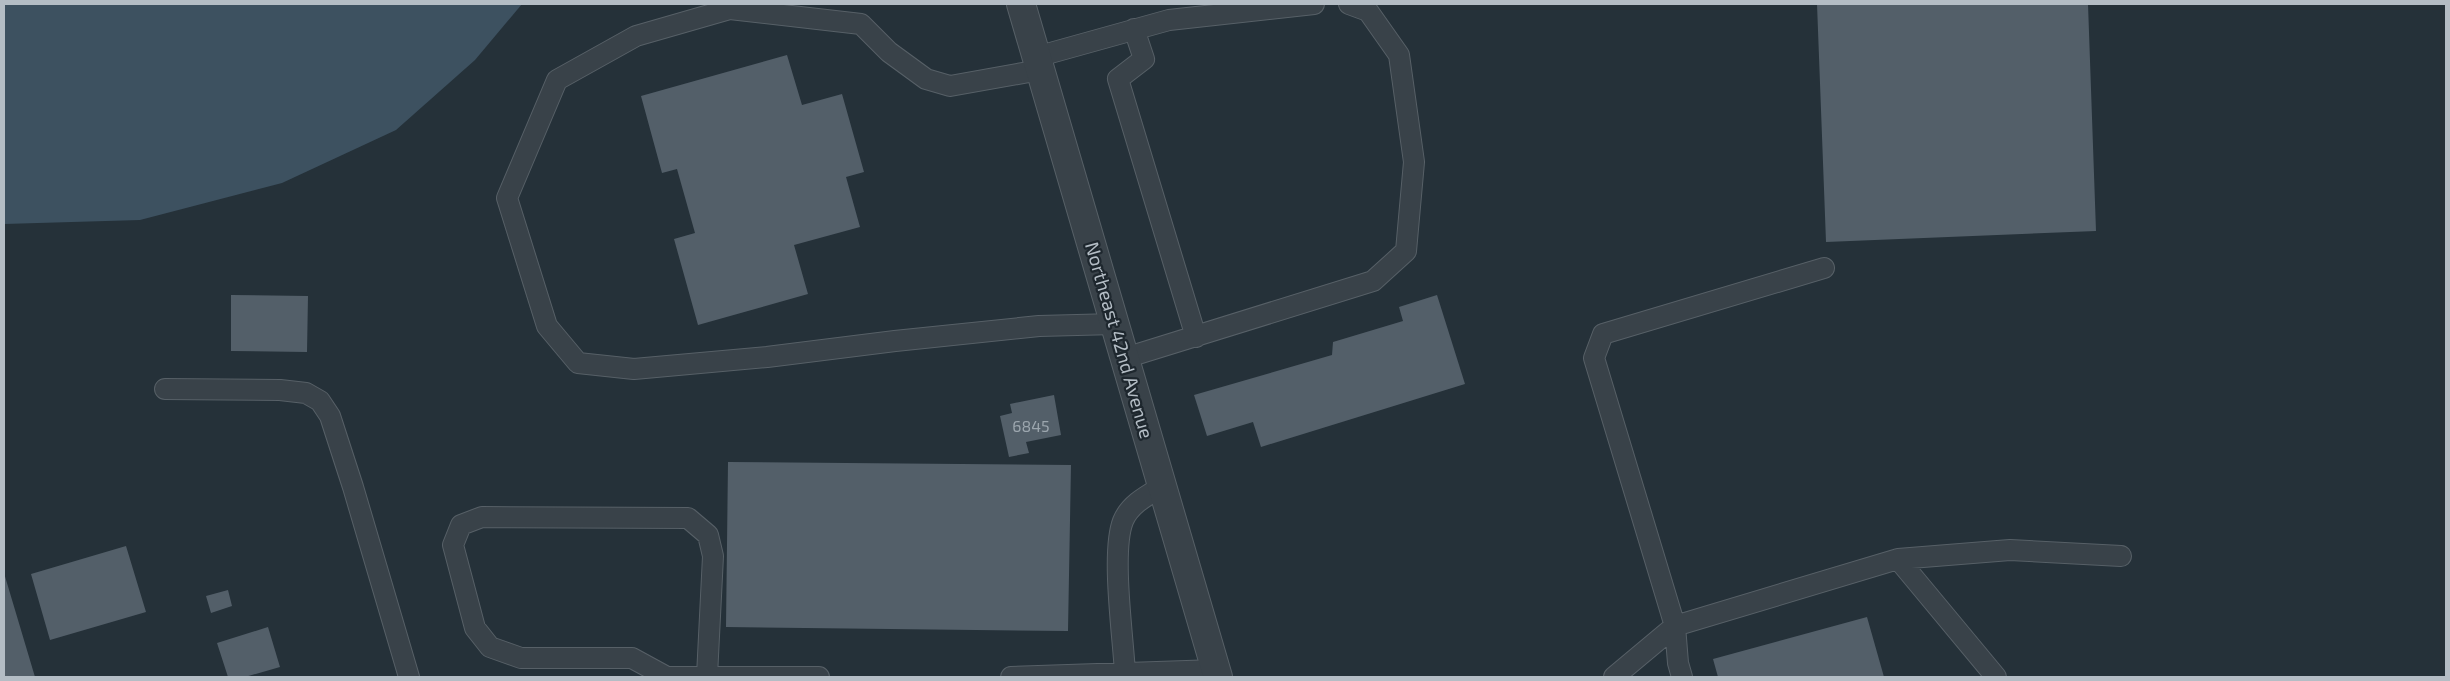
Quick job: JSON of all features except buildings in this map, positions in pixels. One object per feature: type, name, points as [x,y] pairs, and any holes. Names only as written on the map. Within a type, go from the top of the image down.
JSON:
[{"type":"street","name":"Northeast 42nd Avenue","points":[[1021,4],[1217,674]]},
{"type":"lane","points":[[1115,324],[1029,327],[767,357],[634,369],[578,363],[547,326],[507,198],[557,80],[636,36],[730,9],[860,24],[889,52],[926,79],[950,86],[1038,63],[1134,29],[1169,20],[1314,4]]},
{"type":"lane","points":[[1125,358],[1373,281],[1406,251],[1414,162],[1398,55],[1368,11],[1349,4]]},
{"type":"lane","points":[[1134,29],[1144,59],[1118,80],[1196,336]]},
{"type":"lane","points":[[1682,677],[1678,663],[1676,626],[1594,358],[1603,334],[1824,268]]},
{"type":"lane","points":[[165,389],[280,390],[306,393],[320,401],[330,416],[353,487],[408,677]]},
{"type":"lane","points":[[1125,673],[1117,544],[1123,520],[1128,513],[1140,500],[1162,486]]},
{"type":"lane","points":[[707,676],[713,556],[708,535],[688,518],[482,517],[461,525],[453,546],[475,628],[490,647],[521,658],[632,658],[664,676],[819,677]]},
{"type":"lane","points":[[1614,677],[1676,626],[1898,560],[2010,550],[2121,556]]},
{"type":"lane","points":[[1898,560],[1996,677]]},
{"type":"lane","points":[[1010,677],[1125,673],[1217,674]]},
{"type":"water","points":[[4,4],[522,4],[475,60],[396,130],[282,183],[140,220],[4,224]]}]
